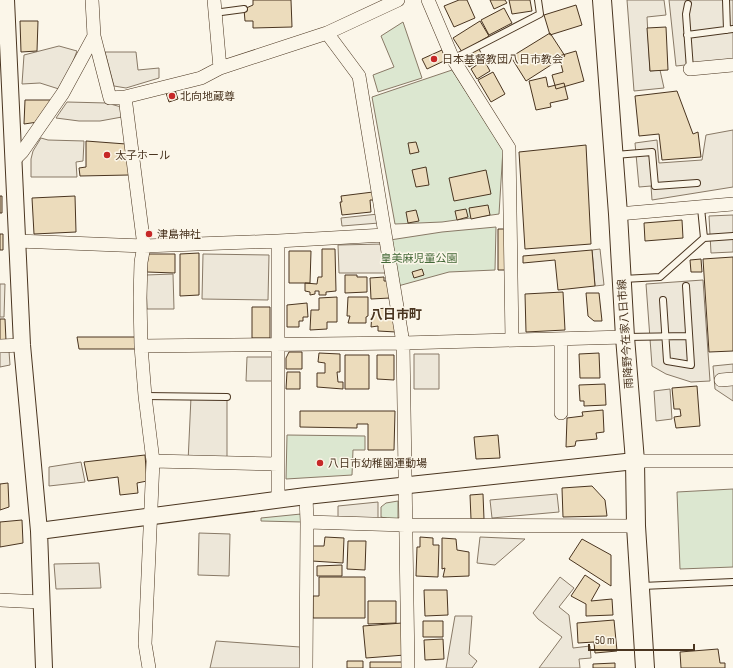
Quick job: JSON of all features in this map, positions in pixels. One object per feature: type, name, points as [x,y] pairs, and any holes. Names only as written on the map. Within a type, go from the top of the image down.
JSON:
[{"type":"main road","name":"雨降野今在家八日市線","points":[[602,0],[635,461],[636,526],[645,668]]},
{"type":"street","points":[[6,0],[4,54],[13,161],[22,345],[39,531],[44,668]]},
{"type":"street","points":[[92,0],[94,36],[110,98],[125,97],[201,78],[220,68],[327,33],[398,0]]},
{"type":"street","points":[[428,0],[454,59],[509,148],[512,340]]},
{"type":"street","points":[[214,6],[220,68]]},
{"type":"street","points":[[327,33],[359,76],[403,343],[408,668]]},
{"type":"street","points":[[13,161],[22,152],[63,93],[94,36]]},
{"type":"street","points":[[690,69],[733,65]]},
{"type":"street","points":[[125,97],[144,246],[141,262],[141,346],[145,396],[153,461],[145,644],[149,668]]},
{"type":"street","points":[[618,214],[701,208],[733,204]]},
{"type":"street","points":[[17,241],[144,246],[385,235]]},
{"type":"street","points":[[278,241],[278,499]]},
{"type":"street","points":[[141,346],[403,343],[625,338]]},
{"type":"street","points":[[561,340],[561,413]]},
{"type":"street","points":[[0,346],[22,345]]},
{"type":"street","points":[[153,461],[278,464]]},
{"type":"street","points":[[39,531],[278,499],[635,461],[733,461]]},
{"type":"street","points":[[306,496],[306,668]]},
{"type":"street","points":[[307,522],[405,525],[636,526]]},
{"type":"street","points":[[0,600],[41,602]]},
{"type":"lane","points":[[454,59],[540,14],[538,0]]},
{"type":"lane","points":[[687,35],[730,29],[726,0]]},
{"type":"lane","points":[[688,4],[686,14],[690,69]]},
{"type":"lane","points":[[214,6],[244,9]]},
{"type":"lane","points":[[613,155],[652,152],[655,186],[697,183]]},
{"type":"lane","points":[[701,208],[704,238]]},
{"type":"lane","points":[[621,279],[660,277],[704,238],[733,236]]},
{"type":"lane","points":[[663,300],[667,361],[691,365],[686,286]]},
{"type":"lane","points":[[625,338],[689,336]]},
{"type":"lane","points":[[145,396],[227,397]]},
{"type":"lane","points":[[640,586],[733,582]]},
{"type":"green space","points":[[403,22],[422,78],[378,92],[373,75],[394,67],[381,36]]},
{"type":"green space","points":[[452,70],[503,149],[499,214],[442,222],[395,224],[372,97]]},
{"type":"green space","name":"皇美麻児童公園","points":[[496,227],[495,270],[449,272],[398,286],[390,240],[442,232]]},
{"type":"green space","name":"八日市幼稚園運動場","points":[[287,435],[365,436],[365,450],[353,450],[352,475],[286,479]]},
{"type":"green space","points":[[733,489],[733,567],[680,569],[677,492]]},
{"type":"green space","points":[[398,501],[398,521],[381,517],[381,507],[386,503]]},
{"type":"green space","points":[[301,514],[302,522],[261,521],[261,518]]},
{"type":"shaded area","points":[[627,0],[664,0],[666,15],[647,17],[650,71],[660,70],[664,88],[634,91]]},
{"type":"shaded area","points":[[669,0],[733,0],[733,60],[676,66]]},
{"type":"shaded area","points":[[59,46],[77,51],[62,90],[40,83],[22,84],[24,55]]},
{"type":"shaded area","points":[[105,52],[136,52],[138,70],[159,68],[159,78],[126,88],[114,86]]},
{"type":"shaded area","points":[[67,102],[107,103],[121,107],[122,117],[100,121],[79,121],[56,118]]},
{"type":"shaded area","points":[[733,130],[733,187],[652,200],[651,186],[639,187],[635,143],[657,140],[659,163],[702,160],[706,135]]},
{"type":"shaded area","points":[[41,138],[48,140],[84,141],[83,161],[76,162],[77,177],[31,177],[31,159],[33,151]]},
{"type":"shaded area","points":[[378,214],[379,223],[342,226],[341,218]]},
{"type":"shaded area","points":[[733,215],[733,252],[711,253],[709,216]]},
{"type":"shaded area","points":[[383,244],[385,273],[339,273],[338,245]]},
{"type":"shaded area","points":[[600,249],[604,285],[595,286],[592,250]]},
{"type":"shaded area","points":[[203,254],[269,255],[268,300],[202,299]]},
{"type":"shaded area","points":[[173,274],[174,309],[147,309],[146,275]]},
{"type":"shaded area","points":[[703,280],[710,381],[691,382],[666,374],[652,366],[646,284]]},
{"type":"shaded area","points":[[0,284],[5,284],[4,317],[0,317]]},
{"type":"shaded area","points":[[0,351],[9,351],[10,365],[0,367]]},
{"type":"shaded area","points":[[414,354],[439,354],[439,389],[414,389]]},
{"type":"shaded area","points":[[247,357],[272,357],[272,381],[246,381]]},
{"type":"shaded area","points":[[733,364],[733,401],[715,389],[713,366]]},
{"type":"shaded area","points":[[670,389],[672,419],[656,421],[654,391]]},
{"type":"shaded area","points":[[191,397],[227,397],[227,462],[188,462]]},
{"type":"shaded area","points":[[81,462],[85,482],[49,486],[49,467]]},
{"type":"shaded area","points":[[557,494],[559,512],[492,518],[490,500]]},
{"type":"shaded area","points":[[378,502],[378,520],[338,519],[338,506]]},
{"type":"shaded area","points":[[199,533],[230,534],[229,576],[198,575]]},
{"type":"shaded area","points":[[480,537],[525,539],[495,565],[477,563]]},
{"type":"shaded area","points":[[99,563],[101,588],[56,589],[54,564]]},
{"type":"shaded area","points":[[560,577],[574,588],[559,607],[569,615],[573,648],[590,646],[591,658],[579,659],[580,668],[539,668],[562,637],[538,619],[533,613]]},
{"type":"shaded area","points":[[455,616],[472,616],[469,654],[477,661],[472,668],[446,668]]},
{"type":"shaded area","points":[[216,641],[300,647],[300,668],[210,668]]},
{"type":"building","points":[[253,0],[291,0],[292,27],[253,28],[253,21],[245,21],[244,9],[253,5]]},
{"type":"building","points":[[459,0],[467,0],[475,18],[454,27],[444,6]]},
{"type":"building","points":[[490,0],[505,0],[507,3],[494,9]]},
{"type":"building","points":[[509,0],[530,0],[532,11],[512,14]]},
{"type":"building","points":[[576,5],[582,25],[550,35],[544,15]]},
{"type":"building","points":[[504,8],[512,23],[489,35],[481,20]]},
{"type":"building","points":[[20,21],[38,21],[37,51],[21,52]]},
{"type":"building","points":[[480,21],[489,36],[462,52],[453,38]]},
{"type":"building","points":[[666,27],[668,70],[650,71],[647,28]]},
{"type":"building","points":[[550,33],[565,56],[526,81],[511,57]]},
{"type":"building","points":[[479,49],[484,59],[469,67],[464,56]]},
{"type":"building","name":"日本基督教団八日市教会","points":[[442,50],[446,60],[427,69],[422,59]]},
{"type":"building","points":[[576,51],[584,81],[556,89],[552,75],[563,72],[559,56]]},
{"type":"building","points":[[484,60],[490,71],[477,79],[471,69]]},
{"type":"building","points":[[493,72],[505,94],[491,102],[478,80]]},
{"type":"building","points":[[546,77],[548,87],[564,83],[568,99],[550,103],[551,107],[536,110],[529,81]]},
{"type":"building","name":"北向地蔵尊","points":[[175,90],[178,99],[169,102],[166,93]]},
{"type":"building","points":[[677,91],[693,134],[698,132],[701,157],[662,160],[659,134],[639,136],[635,96]]},
{"type":"building","points":[[25,100],[51,100],[38,122],[24,124]]},
{"type":"building","name":"太子ホール","points":[[86,141],[126,144],[129,175],[80,176],[79,168],[86,167]]},
{"type":"building","points":[[416,142],[419,152],[410,154],[408,143]]},
{"type":"building","points":[[586,145],[591,244],[525,249],[519,152]]},
{"type":"building","points":[[426,167],[429,185],[416,187],[412,170]]},
{"type":"building","points":[[486,170],[491,194],[454,201],[449,178]]},
{"type":"building","points":[[373,192],[374,200],[370,200],[371,212],[342,215],[340,202],[342,202],[341,196]]},
{"type":"building","points":[[0,196],[2,196],[2,213],[0,213]]},
{"type":"building","points":[[75,196],[76,232],[34,234],[32,198]]},
{"type":"building","points":[[488,205],[490,215],[471,219],[469,208]]},
{"type":"building","points":[[466,209],[468,217],[457,220],[455,211]]},
{"type":"building","points":[[416,210],[419,221],[408,223],[406,212]]},
{"type":"building","points":[[682,220],[683,238],[645,241],[644,223]]},
{"type":"building","points":[[498,229],[506,229],[506,270],[498,270]]},
{"type":"building","points":[[0,234],[3,234],[3,250],[0,250]]},
{"type":"building","points":[[322,249],[335,249],[336,291],[326,292],[326,295],[319,295],[319,291],[315,291],[315,294],[310,295],[310,292],[305,291],[305,283],[317,284],[318,277],[322,277]]},
{"type":"building","points":[[592,250],[595,286],[558,290],[555,260],[523,263],[523,256]]},
{"type":"building","points":[[289,251],[311,251],[310,283],[289,283]]},
{"type":"building","points":[[199,253],[199,295],[180,296],[180,254]]},
{"type":"building","points":[[148,254],[175,254],[175,273],[147,272]]},
{"type":"building","points":[[733,257],[733,351],[709,352],[703,259]]},
{"type":"building","points":[[701,259],[702,272],[691,272],[690,260]]},
{"type":"building","points":[[422,269],[424,275],[414,278],[412,272]]},
{"type":"building","points":[[345,275],[367,277],[367,292],[345,293]]},
{"type":"building","points":[[384,277],[384,281],[388,281],[390,298],[371,299],[370,278]]},
{"type":"building","points":[[563,292],[565,330],[526,332],[525,294]]},
{"type":"building","points":[[586,293],[599,293],[602,321],[594,321],[588,316]]},
{"type":"building","points":[[337,297],[337,322],[327,322],[327,329],[310,330],[311,310],[319,310],[319,298]]},
{"type":"building","points":[[348,297],[368,297],[368,316],[366,317],[366,323],[348,323],[350,316],[347,316]]},
{"type":"building","points":[[307,303],[308,317],[303,317],[303,321],[299,321],[299,327],[287,327],[287,305]]},
{"type":"building","points":[[252,307],[270,307],[270,338],[252,338]]},
{"type":"building","points":[[389,308],[389,319],[395,319],[396,332],[378,331],[378,326],[371,327],[374,309]]},
{"type":"building","points":[[0,319],[5,319],[6,341],[0,341]]},
{"type":"building","points":[[77,337],[135,337],[137,349],[79,349]]},
{"type":"building","points":[[289,352],[302,352],[302,369],[286,369],[286,358]]},
{"type":"building","points":[[319,353],[340,354],[340,372],[337,372],[338,382],[343,382],[343,389],[317,387],[317,373],[325,373],[325,363],[318,362]]},
{"type":"building","points":[[599,353],[600,378],[580,378],[579,354]]},
{"type":"building","points":[[345,355],[369,355],[369,389],[345,389]]},
{"type":"building","points":[[377,355],[394,355],[394,380],[377,379]]},
{"type":"building","points":[[287,372],[300,372],[300,389],[286,389]]},
{"type":"building","points":[[605,384],[606,405],[584,406],[584,401],[580,401],[579,385]]},
{"type":"building","points":[[697,386],[700,426],[676,428],[674,417],[681,416],[680,409],[674,409],[672,388]]},
{"type":"building","points":[[603,410],[604,432],[596,433],[597,439],[576,441],[575,446],[566,447],[567,418],[583,416],[582,412]]},
{"type":"building","points":[[300,411],[395,411],[394,450],[368,450],[368,424],[357,424],[357,428],[300,427]]},
{"type":"building","points":[[498,435],[500,458],[476,459],[474,437]]},
{"type":"building","points":[[145,455],[147,481],[137,483],[138,493],[120,495],[118,477],[88,481],[84,462]]},
{"type":"building","points":[[8,483],[9,507],[0,510],[0,484]]},
{"type":"building","points":[[592,486],[605,500],[607,516],[563,517],[562,488]]},
{"type":"building","points":[[483,494],[484,519],[471,519],[470,495]]},
{"type":"building","points":[[22,520],[23,543],[0,547],[0,522]]},
{"type":"building","points":[[325,537],[344,538],[343,563],[312,561],[312,546],[324,546]]},
{"type":"building","points":[[420,537],[433,538],[433,545],[439,545],[438,577],[416,576],[417,547],[420,547]]},
{"type":"building","points":[[442,538],[456,539],[457,550],[469,552],[469,576],[443,577],[445,568],[442,569]]},
{"type":"building","points":[[582,539],[611,555],[611,586],[569,559]]},
{"type":"building","points":[[348,541],[366,541],[365,570],[347,569]]},
{"type":"building","points":[[342,565],[342,576],[317,576],[317,566]]},
{"type":"building","points":[[585,575],[600,585],[591,601],[612,599],[613,615],[586,616],[586,604],[571,596]]},
{"type":"building","points":[[319,577],[365,577],[365,618],[313,618],[313,596],[319,596]]},
{"type":"building","points":[[424,590],[447,590],[448,615],[425,616]]},
{"type":"building","points":[[368,601],[396,601],[396,623],[368,624]]},
{"type":"building","points":[[614,620],[617,651],[595,653],[594,642],[578,643],[577,623]]},
{"type":"building","points":[[423,621],[443,621],[443,637],[423,637]]},
{"type":"building","points":[[402,623],[405,655],[366,658],[363,626]]},
{"type":"building","points":[[443,639],[444,659],[425,660],[424,640]]},
{"type":"building","points":[[718,649],[720,663],[725,663],[725,668],[681,668],[680,652]]},
{"type":"building","points":[[347,661],[363,661],[363,668],[347,668]]},
{"type":"building","points":[[370,662],[405,662],[405,668],[370,668]]},
{"type":"building","points":[[615,663],[615,668],[593,668],[593,664]]},
{"type":"place","name":"日本基督教団八日市教会","points":[[434,59]]},
{"type":"place","name":"北向地蔵尊","points":[[172,96]]},
{"type":"place","name":"太子ホール","points":[[107,155]]},
{"type":"place","name":"津島神社","points":[[149,234]]},
{"type":"place","name":"八日市幼稚園運動場","points":[[320,463]]},
{"type":"district","name":"八日市町","points":[[396,314]]}]
